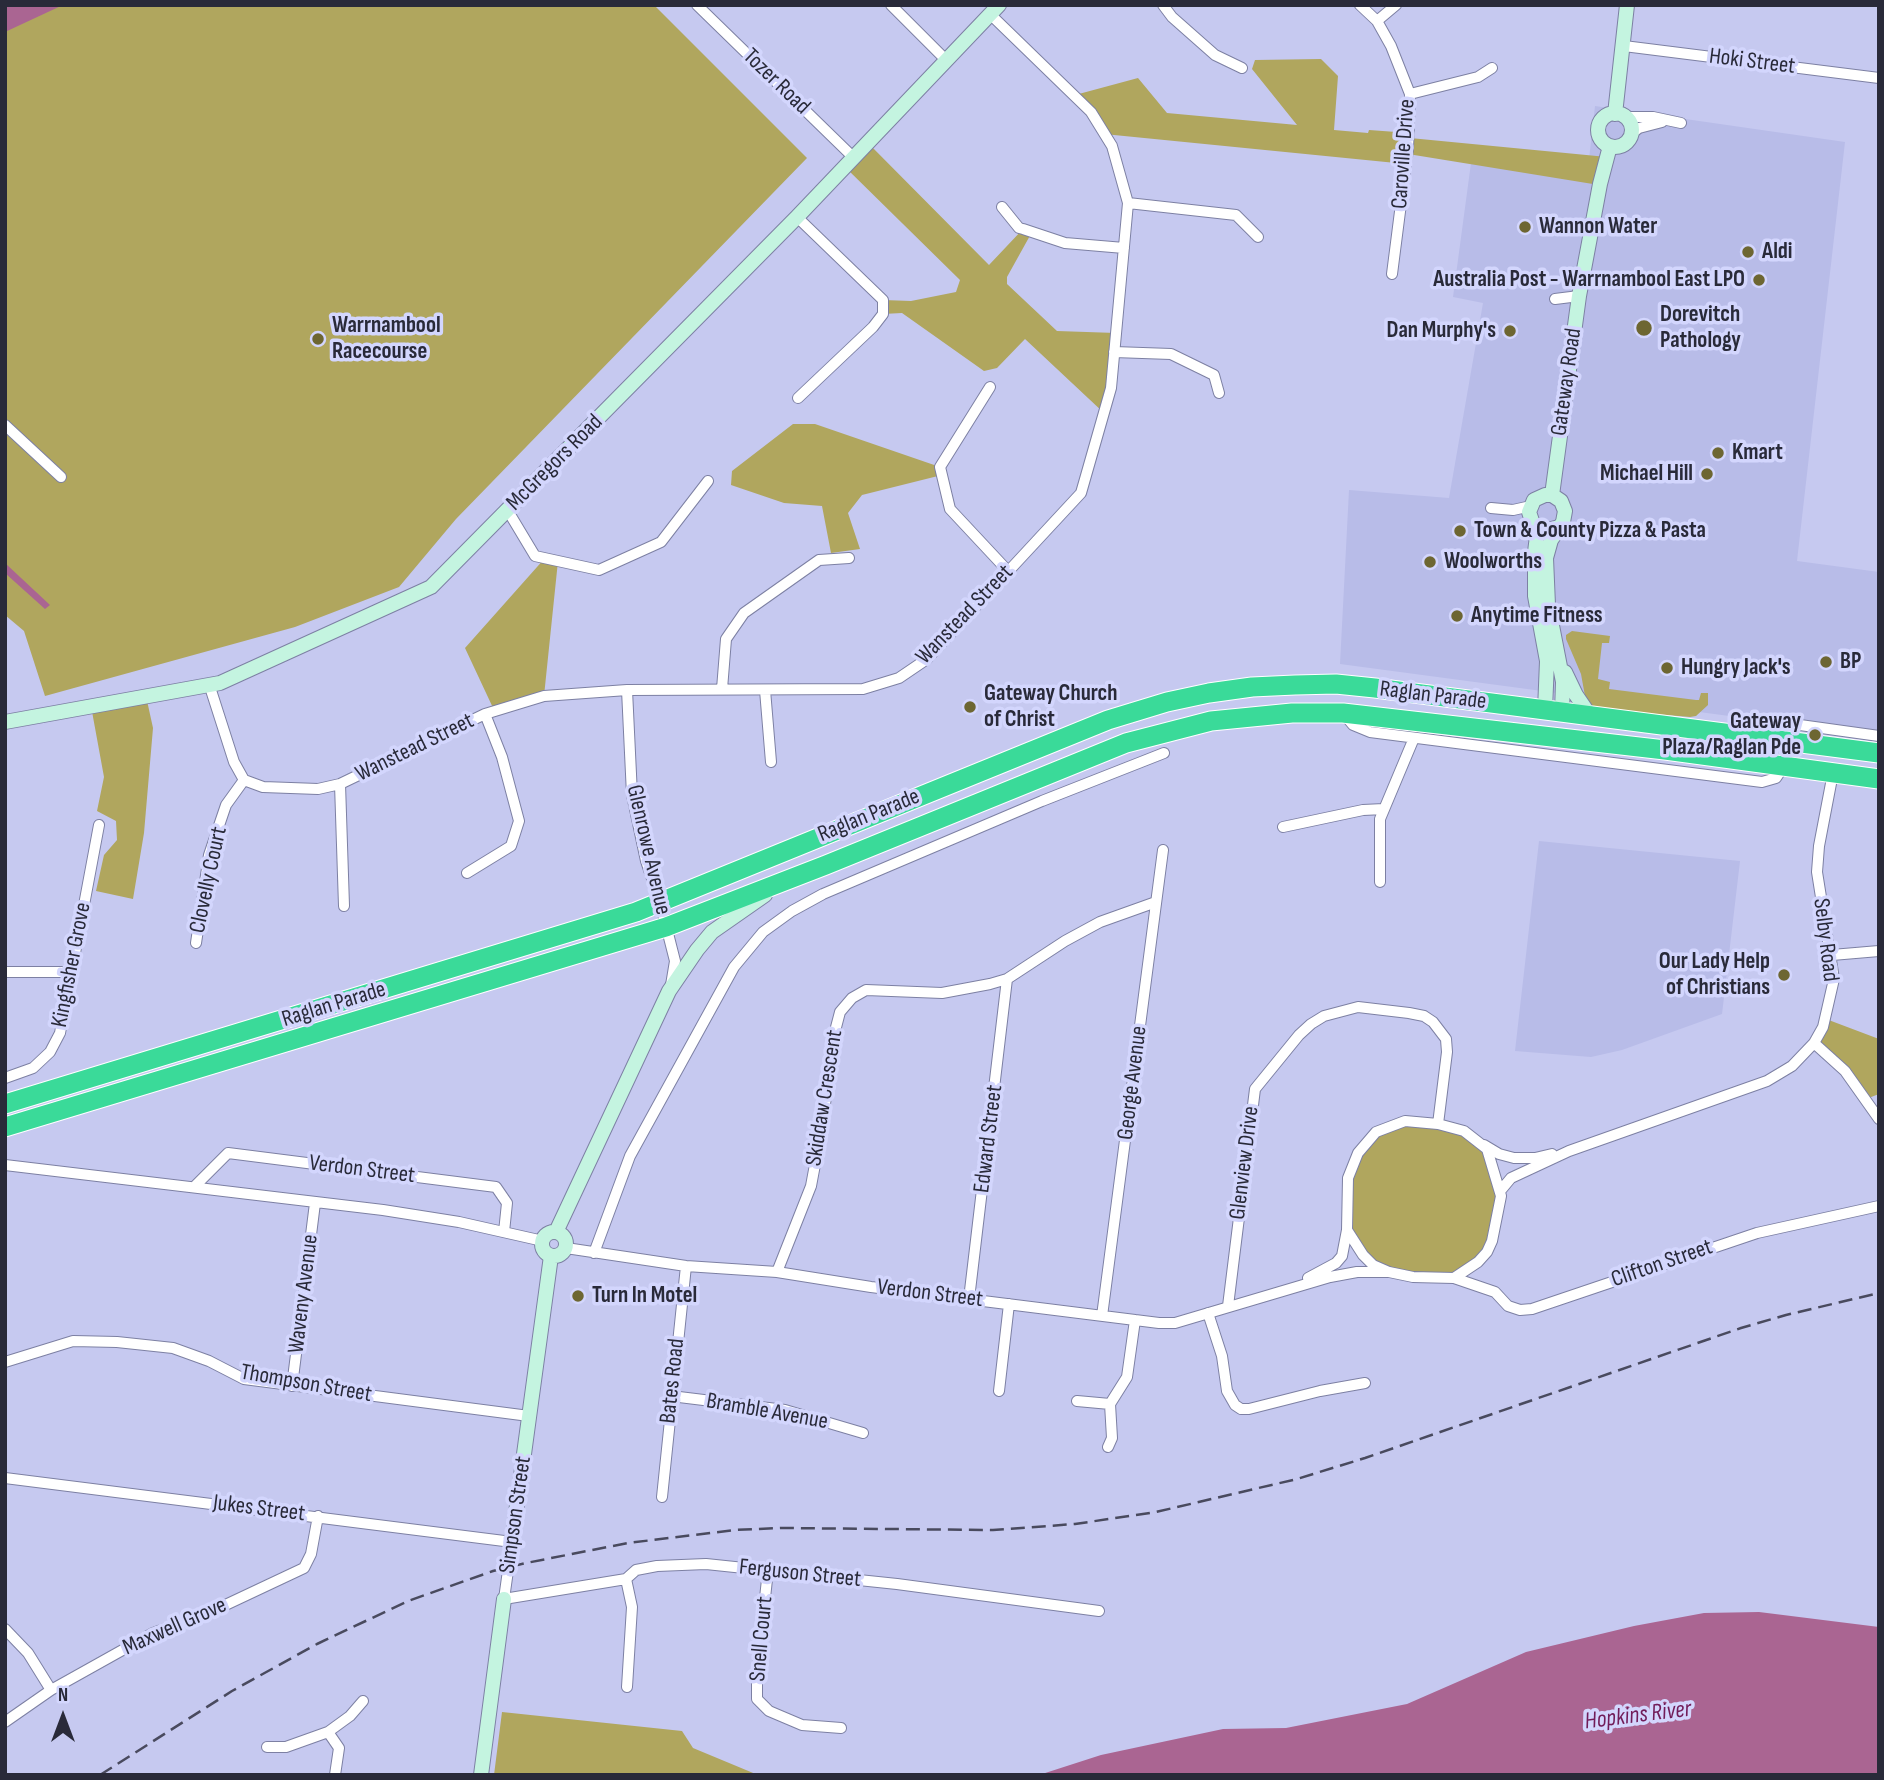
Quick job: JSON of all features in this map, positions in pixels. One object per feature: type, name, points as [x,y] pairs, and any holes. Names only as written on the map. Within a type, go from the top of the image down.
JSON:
[{"type":"highway","name":"Raglan Parade","points":[[5,1104],[636,912],[1022,754],[1147,707],[1209,693],[1252,687],[1336,684],[1879,754]]},
{"type":"highway","name":"Raglan Parade","points":[[5,1127],[666,927],[1126,743],[1211,721],[1292,713],[1343,713],[1550,736],[1879,779]]},
{"type":"highway","points":[[1022,754],[1034,780]]},
{"type":"street","name":"Tozer Road","points":[[697,5],[854,158]]},
{"type":"street","points":[[891,5],[946,60]]},
{"type":"street","points":[[1163,5],[1172,17],[1215,55],[1242,68]]},
{"type":"street","name":"Caroville Drive","points":[[1360,5],[1377,21],[1400,63],[1410,94],[1408,149],[1392,274]]},
{"type":"street","points":[[1377,21],[1396,5]]},
{"type":"street","points":[[1620,115],[1627,5]]},
{"type":"street","name":"McGregors Road","points":[[5,722],[220,682],[431,587],[797,217],[995,10]]},
{"type":"street","name":"Wanstead Street","points":[[244,780],[263,787],[318,789],[341,784],[485,714],[544,696],[627,690],[863,690],[899,678],[927,659],[1081,493],[1111,388],[1128,203],[1112,146],[1091,112],[995,10]]},
{"type":"street","name":"Hoki Street","points":[[1624,46],[1879,78]]},
{"type":"street","points":[[1410,94],[1478,77],[1492,68]]},
{"type":"street","points":[[1620,115],[1631,124],[1632,133]]},
{"type":"street","points":[[1668,120],[1639,128],[1625,143],[1618,146],[1610,146],[1600,137],[1599,128],[1606,116],[1620,115],[1668,120],[1681,123]]},
{"type":"street","name":"Gateway Road","points":[[1552,495],[1578,303],[1600,184],[1610,146]]},
{"type":"street","points":[[1128,203],[1236,215],[1258,237]]},
{"type":"street","points":[[1002,206],[1023,229],[1065,243],[1124,248]]},
{"type":"street","points":[[797,217],[883,300],[883,314],[873,327],[798,398]]},
{"type":"street","points":[[1114,352],[1171,354],[1214,375],[1219,393]]},
{"type":"street","points":[[990,387],[940,467],[950,509],[1007,570]]},
{"type":"street","points":[[5,425],[61,477]]},
{"type":"street","points":[[508,511],[535,556],[599,570],[661,542],[708,481]]},
{"type":"street","points":[[1550,736],[1553,711],[1535,596],[1533,518],[1539,497],[1552,495],[1561,501],[1565,511],[1563,522],[1551,540],[1546,558],[1548,606],[1563,682],[1553,711],[1550,736]]},
{"type":"street","points":[[1491,508],[1513,509],[1533,518],[1545,531],[1559,527]]},
{"type":"street","points":[[722,689],[726,639],[744,613],[819,561],[849,558]]},
{"type":"street","points":[[1560,662],[1576,695],[1591,717]]},
{"type":"street","points":[[209,684],[234,762],[244,780]]},
{"type":"street","name":"Glenrowe Avenue","points":[[627,690],[632,794],[641,840],[666,927]]},
{"type":"street","points":[[765,690],[771,762]]},
{"type":"street","name":"Raglan Parade","points":[[1343,713],[1353,725],[1363,730],[1762,782],[1776,778],[1784,766]]},
{"type":"street","points":[[467,873],[511,846],[519,821],[502,757],[485,714]]},
{"type":"street","name":"Raglan Parade","points":[[1753,737],[1800,725],[1879,736]]},
{"type":"street","points":[[1380,882],[1380,819],[1414,738]]},
{"type":"street","points":[[594,1253],[630,1156],[734,967],[763,932],[792,911],[823,894],[1042,801],[1164,753]]},
{"type":"street","name":"Selby Road","points":[[1501,1190],[1511,1178],[1569,1151],[1768,1081],[1792,1066],[1814,1043],[1830,1006],[1834,979],[1817,872],[1819,846],[1833,772]]},
{"type":"street","name":"Clovelly Court","points":[[196,943],[209,855],[226,805],[244,780]]},
{"type":"street","points":[[1034,780],[1042,801]]},
{"type":"street","points":[[341,784],[344,906]]},
{"type":"street","points":[[1283,827],[1363,810],[1384,809]]},
{"type":"street","name":"Kingfisher Grove","points":[[5,1078],[33,1068],[50,1052],[60,1033],[99,825]]},
{"type":"street","name":"George Avenue","points":[[1102,1316],[1163,850]]},
{"type":"street","points":[[669,991],[696,950],[712,932],[769,892],[826,865]]},
{"type":"street","name":"Skiddaw Crescent","points":[[778,1272],[811,1186],[822,1128],[834,1035],[840,1012],[852,999],[866,990],[942,993],[1007,979],[1085,929],[1156,902]]},
{"type":"street","points":[[556,1232],[669,991],[674,977],[675,961],[666,927]]},
{"type":"street","points":[[1832,955],[1879,951]]},
{"type":"street","points":[[5,972],[71,972]]},
{"type":"street","name":"Edward Street","points":[[969,1298],[1007,979]]},
{"type":"street","name":"Glenview Drive","points":[[1228,1306],[1255,1089],[1305,1030],[1324,1016],[1358,1007],[1424,1016],[1433,1022],[1446,1039],[1447,1052],[1438,1124]]},
{"type":"street","points":[[1814,1043],[1844,1071],[1877,1114]]},
{"type":"street","points":[[1405,1121],[1438,1124],[1464,1131],[1487,1149],[1501,1190],[1494,1234],[1487,1252],[1454,1279],[1413,1277],[1389,1272],[1373,1265],[1347,1230],[1348,1178],[1358,1153],[1376,1132],[1405,1121]]},
{"type":"street","name":"Selby Road","points":[[1481,1143],[1499,1154],[1514,1158],[1535,1158],[1569,1151]]},
{"type":"street","name":"Verdon Street","points":[[194,1187],[229,1153],[496,1187],[507,1203],[504,1231]]},
{"type":"street","name":"Verdon Street","points":[[5,1165],[383,1210],[504,1231],[542,1241]]},
{"type":"street","name":"Waveny Avenue","points":[[292,1386],[315,1203]]},
{"type":"street","name":"Clifton Street","points":[[1454,1279],[1495,1292],[1508,1306],[1520,1310],[1532,1309],[1757,1233],[1879,1206]]},
{"type":"street","name":"Verdon Street","points":[[1290,1288],[1336,1263],[1342,1256],[1347,1230]]},
{"type":"street","points":[[556,1232],[565,1238],[566,1248],[559,1255],[551,1256],[545,1252],[542,1241],[549,1233],[556,1232]]},
{"type":"street","name":"Verdon Street","points":[[566,1248],[687,1266],[778,1272],[1102,1316],[1175,1323],[1330,1277],[1357,1272],[1389,1272]]},
{"type":"street","name":"Simpson Street","points":[[481,1775],[551,1256]]},
{"type":"street","name":"Bates Road","points":[[662,1497],[687,1266]]},
{"type":"street","points":[[999,1391],[1009,1304]]},
{"type":"street","points":[[1208,1313],[1222,1356],[1227,1391],[1235,1405],[1241,1409],[1365,1383]]},
{"type":"street","points":[[1108,1447],[1112,1438],[1110,1404],[1127,1377],[1135,1320]]},
{"type":"street","name":"Thompson Street","points":[[5,1362],[73,1341],[117,1342],[173,1348],[209,1361],[244,1379],[529,1416]]},
{"type":"street","name":"Bramble Avenue","points":[[671,1396],[785,1410],[863,1433]]},
{"type":"street","points":[[1077,1401],[1110,1404]]},
{"type":"street","name":"Jukes Street","points":[[5,1478],[512,1542]]},
{"type":"street","name":"Maxwell Grove","points":[[5,1722],[51,1690],[153,1633],[219,1608],[303,1567],[311,1554],[318,1516]]},
{"type":"street","name":"Ferguson Street","points":[[504,1599],[626,1579],[636,1570],[657,1566],[706,1563],[1099,1611]]},
{"type":"street","name":"Snell Court","points":[[768,1570],[757,1673],[757,1699],[769,1712],[802,1725],[841,1728]]},
{"type":"street","points":[[626,1579],[632,1606],[627,1687]]},
{"type":"street","points":[[5,1629],[28,1653],[51,1690]]},
{"type":"street","points":[[267,1746],[286,1747],[328,1732],[350,1716],[363,1701]]},
{"type":"street","points":[[328,1732],[339,1748],[335,1775]]},
{"type":"shaded area","name":"Warrnambool Racecourse","points":[[5,5],[654,5],[807,158],[456,519],[399,587],[295,627],[45,696],[24,631],[5,615]]},
{"type":"shaded area","points":[[1321,59],[1338,76],[1334,130],[1410,133],[1410,138],[1607,157],[1599,185],[1408,154],[1406,164],[1104,134],[1075,95],[1138,78],[1167,113],[1297,125],[1252,69],[1255,60]]},
{"type":"shaded area","points":[[1595,106],[1845,142],[1797,561],[1879,572],[1879,736],[1340,664],[1349,490],[1449,498],[1483,303],[1453,297],[1471,163],[1587,177]]},
{"type":"shaded area","points":[[868,143],[989,265],[1023,229],[1032,232],[1007,277],[1007,284],[1057,331],[1116,333],[1104,413],[1025,339],[997,368],[984,371],[902,313],[883,314],[883,300],[911,301],[956,292],[960,280],[845,167]]},
{"type":"shaded area","points":[[793,424],[815,424],[940,467],[942,475],[862,495],[848,513],[860,549],[831,553],[822,506],[784,503],[731,485],[732,471]]},
{"type":"shaded area","points":[[545,558],[558,561],[544,696],[494,710],[465,648]]},
{"type":"shaded area","points":[[1572,631],[1610,636],[1609,643],[1602,643],[1598,679],[1610,682],[1609,689],[1696,700],[1699,700],[1701,693],[1708,693],[1708,705],[1696,716],[1690,717],[1594,709],[1585,696],[1581,674],[1566,639],[1566,635]]},
{"type":"shaded area","points":[[146,696],[153,728],[144,833],[133,899],[96,891],[104,855],[117,840],[116,821],[97,811],[104,777],[91,706]]},
{"type":"shaded area","points":[[1539,841],[1740,861],[1722,1014],[1622,1050],[1591,1057],[1515,1051]]},
{"type":"shaded area","points":[[1826,1019],[1879,1039],[1879,1094],[1866,1099],[1814,1043]]},
{"type":"shaded area","points":[[1405,1121],[1476,1139],[1501,1190],[1492,1241],[1454,1278],[1435,1278],[1373,1265],[1350,1238],[1348,1178],[1376,1132]]},
{"type":"shaded area","points":[[502,1712],[682,1731],[693,1748],[758,1775],[494,1775]]},
{"type":"water","points":[[5,5],[63,5],[5,32]]},
{"type":"water","points":[[5,563],[50,605],[45,609],[5,573]]},
{"type":"water","name":"Hopkins River","points":[[1759,1612],[1879,1627],[1879,1775],[1039,1775],[1101,1755],[1223,1729],[1286,1728],[1407,1704],[1526,1652],[1634,1626],[1704,1613]]},
{"type":"railway","points":[[100,1775],[232,1691],[317,1644],[408,1601],[493,1571],[628,1543],[735,1530],[993,1530],[1075,1524],[1156,1512],[1297,1479],[1741,1328],[1879,1293]]},
{"type":"place","name":"Wannon Water","points":[[1525,227]]},
{"type":"place","name":"Aldi","points":[[1748,252]]},
{"type":"place","name":"Australia Post - Warrnambool East LPO","points":[[1759,280]]},
{"type":"place","name":"Dorevitch Pathology","points":[[1644,328]]},
{"type":"place","name":"Dan Murphy's","points":[[1510,331]]},
{"type":"place","name":"Warrnambool Racecourse","points":[[318,339]]},
{"type":"place","name":"Kmart","points":[[1718,453]]},
{"type":"place","name":"Michael Hill","points":[[1707,474]]},
{"type":"place","name":"Town & County Pizza & Pasta","points":[[1460,531]]},
{"type":"place","name":"Woolworths","points":[[1430,562]]},
{"type":"place","name":"Anytime Fitness","points":[[1457,616]]},
{"type":"place","name":"BP","points":[[1826,662]]},
{"type":"place","name":"Hungry Jack's","points":[[1667,668]]},
{"type":"place","name":"Gateway Church of Christ","points":[[970,707]]},
{"type":"place","name":"Gateway Plaza/Raglan Pde","points":[[1815,735]]},
{"type":"place","name":"Our Lady Help of Christians","points":[[1784,975]]},
{"type":"place","name":"Turn In Motel","points":[[578,1296]]}]
